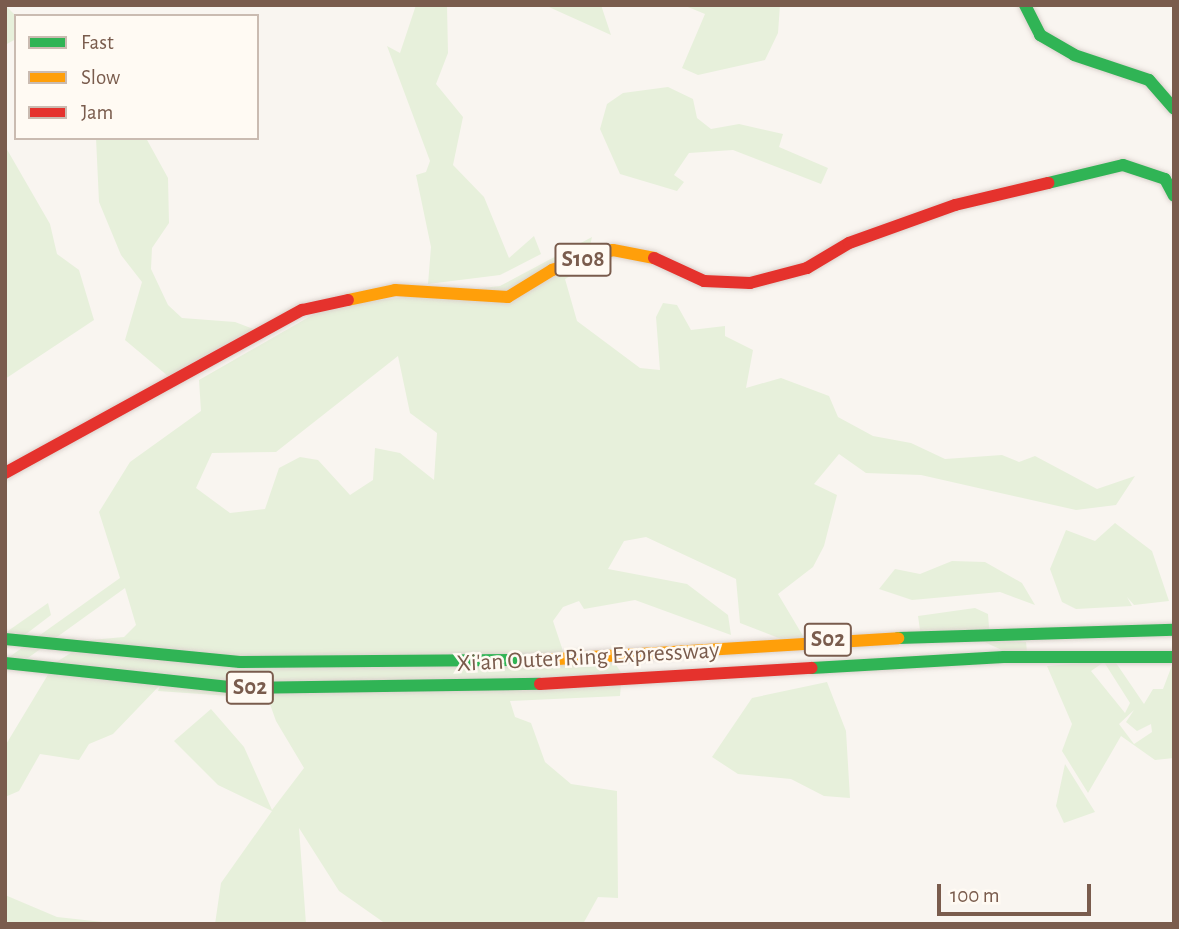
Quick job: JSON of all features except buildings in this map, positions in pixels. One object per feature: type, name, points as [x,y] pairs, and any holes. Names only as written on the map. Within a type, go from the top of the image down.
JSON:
[{"type":"main road","points":[[1025,5],[1040,35],[1074,55],[1149,79],[1174,109]]},
{"type":"main road","name":"S108","points":[[5,473],[302,310],[395,290],[508,297],[552,270],[613,250],[638,251],[704,281],[750,283],[807,268],[849,243],[955,205],[1123,165],[1165,179],[1174,196]]},
{"type":"main road","name":"Xi'an Outer Ring Expressway","points":[[5,639],[240,662],[494,663],[727,646],[1006,631],[1174,630]]},
{"type":"main road","name":"Xi'an Outer Ring Expressway","points":[[5,663],[239,688],[495,687],[930,660],[1174,657]]},
{"type":"green space","points":[[5,5],[14,14],[14,40],[5,45]]},
{"type":"green space","points":[[416,5],[447,5],[448,53],[436,84],[463,117],[453,165],[484,197],[509,258],[534,236],[541,254],[500,275],[428,284],[431,247],[416,175],[426,172],[430,161],[387,46],[400,53]]},
{"type":"green space","points":[[546,5],[601,5],[611,35],[551,8]]},
{"type":"green space","points":[[683,5],[780,5],[778,33],[765,60],[698,75],[682,68],[705,14]]},
{"type":"green space","points":[[668,87],[693,99],[697,118],[711,129],[739,124],[783,134],[779,147],[828,168],[821,184],[733,150],[689,153],[674,175],[684,182],[677,191],[620,174],[600,129],[607,104],[623,93]]},
{"type":"green space","points":[[96,140],[147,140],[168,178],[169,223],[152,248],[151,269],[168,305],[182,318],[235,322],[261,332],[175,382],[125,340],[142,282],[121,255],[99,202]]},
{"type":"green space","points":[[5,146],[50,224],[57,254],[79,270],[94,320],[5,379]]},
{"type":"green space","points":[[592,237],[585,268],[565,279],[577,321],[640,368],[660,370],[656,317],[663,303],[677,305],[691,330],[725,326],[725,336],[753,350],[746,388],[781,378],[829,396],[838,417],[873,436],[911,443],[945,459],[1002,455],[1019,462],[1035,456],[1097,489],[1135,476],[1116,505],[1076,510],[921,475],[866,473],[839,454],[814,484],[837,495],[824,546],[813,567],[778,594],[812,651],[740,623],[736,579],[646,537],[624,541],[608,569],[687,584],[728,615],[731,635],[635,600],[584,609],[579,601],[563,607],[553,621],[564,654],[607,651],[622,674],[620,696],[510,701],[515,717],[531,723],[545,762],[571,784],[617,791],[618,898],[598,897],[583,924],[386,924],[339,891],[299,828],[306,924],[215,924],[221,883],[272,811],[218,785],[174,741],[211,709],[244,747],[272,810],[304,768],[276,721],[261,679],[230,696],[158,691],[161,684],[113,734],[89,744],[79,760],[40,754],[19,791],[5,797],[5,746],[55,663],[91,640],[124,637],[136,625],[125,588],[14,668],[5,660],[120,578],[99,512],[130,462],[201,411],[199,380],[328,306],[500,286]],"holes":[[[398,356],[410,413],[437,433],[434,480],[400,453],[375,448],[373,480],[350,495],[318,460],[300,457],[279,468],[265,509],[230,513],[196,488],[212,453],[276,452]]]},
{"type":"green space","points":[[1115,523],[1152,551],[1169,601],[1134,605],[1127,597],[1132,606],[1076,609],[1062,602],[1050,569],[1066,530],[1095,541]]},
{"type":"green space","points":[[952,561],[985,562],[1022,583],[1035,605],[1000,592],[912,600],[879,589],[895,569],[920,574]]},
{"type":"green space","points":[[48,603],[51,615],[5,650],[5,633]]},
{"type":"green space","points":[[975,608],[988,614],[990,641],[1026,642],[1028,662],[965,633],[921,637],[918,616]]},
{"type":"green space","points":[[1114,660],[1144,704],[1153,689],[1163,689],[1174,660],[1174,758],[1155,760],[1121,736],[1088,793],[1062,751],[1072,724],[1047,666]],"holes":[[[1104,662],[1130,703],[1125,713],[1091,671]],[[1134,710],[1126,722],[1137,731],[1151,724],[1152,732],[1134,744],[1119,724]]]},
{"type":"green space","points":[[827,682],[846,731],[850,798],[824,796],[791,779],[738,774],[712,757],[752,698]]},
{"type":"green space","points":[[1065,764],[1095,812],[1064,823],[1056,806]]},
{"type":"green space","points":[[5,895],[57,917],[121,924],[5,924]]},
{"type":"traffic: fast","points":[[1025,5],[1040,35],[1074,55],[1149,80],[1174,109]]},
{"type":"traffic: fast","points":[[1048,183],[1123,165],[1165,179],[1174,196]]},
{"type":"traffic: fast","points":[[898,638],[1174,630]]},
{"type":"traffic: fast","points":[[5,639],[240,662],[541,660]]},
{"type":"traffic: fast","points":[[812,668],[1004,657],[1174,657]]},
{"type":"traffic: fast","points":[[5,663],[239,688],[540,684]]},
{"type":"traffic: slow","points":[[348,300],[395,290],[508,297],[552,270],[613,250],[654,258]]},
{"type":"traffic: slow","points":[[541,660],[898,638]]},
{"type":"traffic: jam","points":[[654,258],[704,281],[750,283],[807,268],[849,243],[955,205],[1048,183]]},
{"type":"traffic: jam","points":[[5,473],[302,310],[348,300]]},
{"type":"traffic: jam","points":[[540,684],[812,668]]}]
